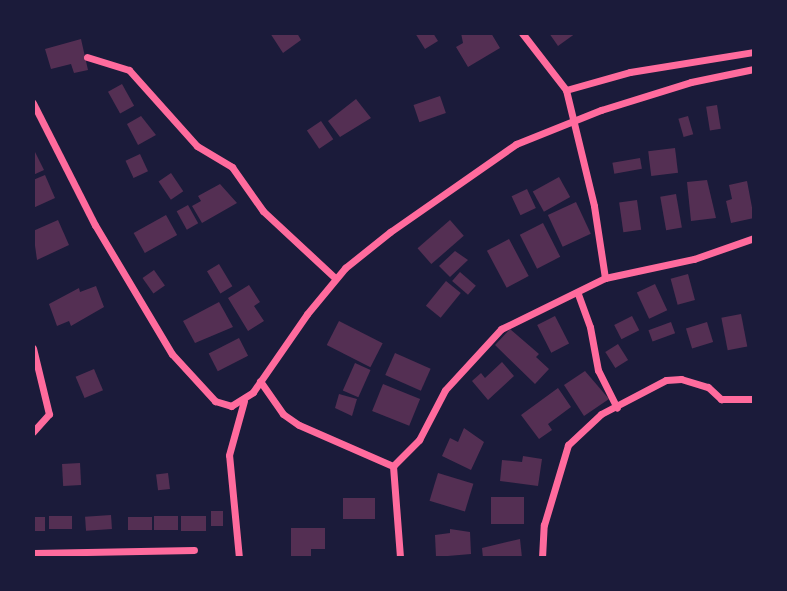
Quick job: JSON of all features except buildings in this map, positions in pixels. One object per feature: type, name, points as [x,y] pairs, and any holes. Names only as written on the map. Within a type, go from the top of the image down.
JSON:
[{"type":"street","points":[[522,33],[566,90],[594,206],[605,278]]},
{"type":"street","points":[[566,90],[630,72],[754,52]]},
{"type":"street","points":[[88,57],[130,70],[197,146],[232,167],[263,211],[335,278]]},
{"type":"street","points":[[239,558],[229,455],[244,401],[335,278],[390,232],[516,144],[574,124],[589,114],[678,86],[754,69]]},
{"type":"street","points":[[33,103],[94,225],[172,354],[222,406],[244,401]]},
{"type":"street","points":[[400,558],[393,466],[419,440],[445,390],[501,329],[543,305],[578,294],[605,278],[694,259],[754,238]]},
{"type":"street","points":[[578,294],[590,327],[598,370],[617,408]]},
{"type":"street","points":[[33,348],[49,414],[33,432]]},
{"type":"street","points":[[542,558],[544,525],[568,445],[601,414],[666,380],[681,379],[708,387],[721,399],[754,399]]},
{"type":"street","points":[[260,382],[283,414],[299,425],[393,466]]},
{"type":"street","points":[[33,553],[194,551]]}]
